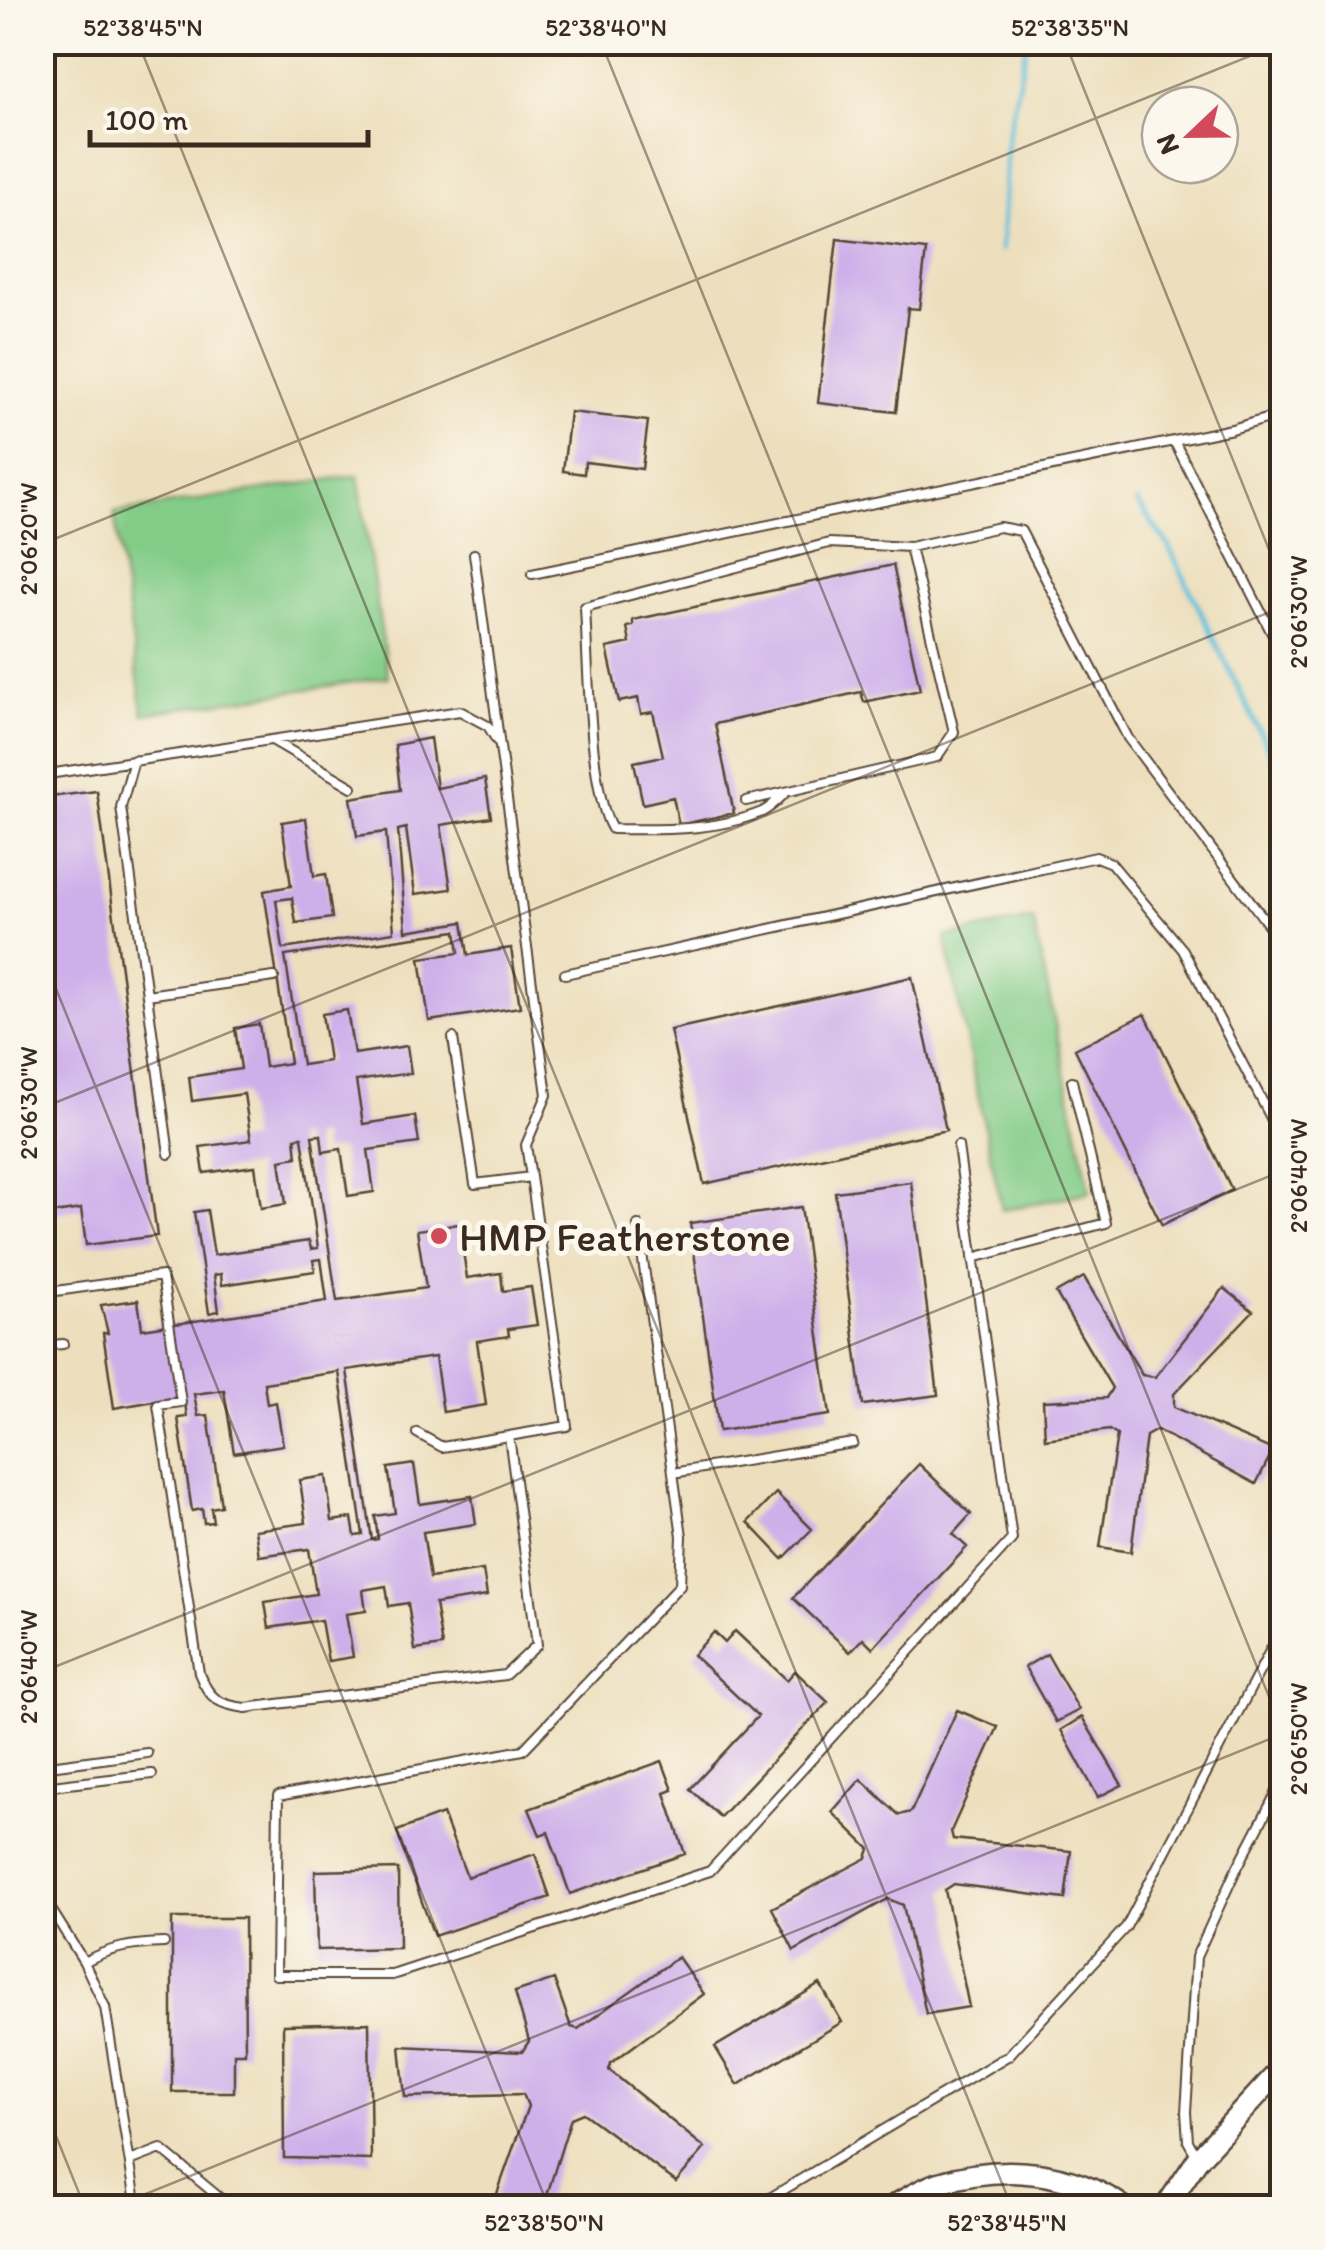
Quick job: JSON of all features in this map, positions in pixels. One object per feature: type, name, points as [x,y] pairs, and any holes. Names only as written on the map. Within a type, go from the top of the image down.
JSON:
[{"type":"street","points":[[1165,2208],[1198,2159],[1282,2068]]},
{"type":"street","points":[[890,2208],[937,2183],[1002,2170],[1044,2174],[1098,2190],[1126,2208]]},
{"type":"lane","points":[[532,574],[1282,414]]},
{"type":"lane","points":[[1174,440],[1282,653]]},
{"type":"lane","points":[[786,792],[766,811],[725,822],[682,830],[612,829],[604,817],[594,745],[585,607],[829,544],[910,547],[1000,527],[1021,530],[1128,738],[1282,944]]},
{"type":"lane","points":[[746,801],[937,757],[954,732],[910,547]]},
{"type":"lane","points":[[417,1433],[442,1447],[567,1426],[526,1145],[548,1096],[474,554]]},
{"type":"lane","points":[[42,775],[460,711],[488,726],[500,744]]},
{"type":"lane","points":[[272,740],[352,787]]},
{"type":"lane","points":[[134,760],[121,806],[169,1154]]},
{"type":"lane","points":[[565,974],[1096,856],[1111,863],[1184,950],[1282,1140]]},
{"type":"lane","points":[[147,995],[274,978]]},
{"type":"lane","points":[[453,1038],[475,1184],[531,1177]]},
{"type":"lane","points":[[973,1258],[1106,1223],[1072,1081]]},
{"type":"lane","points":[[638,1225],[682,1536],[680,1585],[524,1750],[278,1796],[276,1975],[392,1975],[710,1871],[1012,1539],[958,1146]]},
{"type":"lane","points":[[42,1293],[162,1276],[182,1402],[158,1406],[199,1672],[206,1692],[221,1705],[246,1708],[504,1675],[537,1645],[509,1436]]},
{"type":"lane","points":[[42,1346],[62,1344]]},
{"type":"lane","points":[[674,1473],[853,1443]]},
{"type":"lane","points":[[753,2208],[1008,2055],[1100,1956],[1126,1927],[1282,1628]]},
{"type":"lane","points":[[42,1767],[147,1753]]},
{"type":"lane","points":[[42,1784],[152,1774]]},
{"type":"lane","points":[[1198,2159],[1188,2140],[1186,2112],[1196,1958],[1282,1782]]},
{"type":"lane","points":[[42,1896],[84,1962],[104,2007],[137,2208]]},
{"type":"lane","points":[[84,1962],[124,1945],[164,1944]]},
{"type":"lane","points":[[130,2161],[162,2149],[232,2208]]},
{"type":"green space","points":[[358,475],[388,677],[143,714],[114,513]]},
{"type":"green space","points":[[1033,919],[1090,1192],[1002,1210],[945,937]]},
{"type":"building","points":[[837,239],[926,250],[919,309],[908,308],[896,412],[818,403]]},
{"type":"building","points":[[570,412],[648,421],[642,469],[585,462],[584,474],[563,471]]},
{"type":"building","points":[[893,565],[920,690],[864,702],[861,692],[715,724],[734,813],[679,825],[673,797],[643,804],[634,762],[663,756],[653,712],[641,714],[638,698],[619,702],[607,648],[630,643],[627,627],[633,626],[633,620]]},
{"type":"building","name":"HMP Featherstone","points":[[430,738],[437,788],[485,779],[491,817],[441,825],[451,889],[415,894],[406,828],[398,830],[406,931],[463,922],[468,955],[511,948],[520,1007],[429,1021],[420,958],[459,953],[456,931],[285,956],[302,1065],[329,1061],[322,1014],[347,1010],[354,1054],[407,1046],[411,1073],[356,1081],[363,1124],[415,1116],[419,1143],[368,1150],[374,1192],[348,1196],[341,1149],[323,1152],[321,1135],[312,1136],[337,1301],[426,1288],[417,1230],[459,1224],[467,1278],[501,1273],[503,1291],[531,1287],[537,1325],[508,1329],[509,1336],[477,1341],[486,1405],[443,1412],[435,1357],[347,1370],[372,1540],[378,1539],[375,1516],[395,1513],[388,1468],[414,1464],[420,1504],[472,1496],[476,1524],[423,1532],[430,1578],[483,1570],[487,1596],[435,1604],[442,1646],[415,1650],[408,1603],[389,1606],[386,1586],[363,1590],[366,1611],[346,1614],[353,1657],[328,1661],[321,1620],[269,1628],[265,1602],[316,1594],[309,1549],[259,1556],[255,1530],[306,1523],[300,1480],[326,1476],[332,1521],[352,1518],[355,1536],[363,1535],[339,1372],[264,1383],[267,1404],[276,1402],[283,1445],[234,1453],[224,1390],[194,1394],[198,1416],[208,1415],[221,1506],[211,1508],[213,1522],[204,1523],[202,1509],[192,1511],[178,1418],[187,1417],[184,1396],[114,1408],[103,1333],[108,1333],[101,1305],[138,1300],[142,1329],[327,1301],[321,1259],[313,1260],[315,1271],[222,1285],[221,1274],[214,1275],[219,1311],[209,1313],[194,1212],[207,1210],[214,1255],[309,1241],[311,1249],[318,1248],[302,1137],[295,1138],[297,1157],[280,1160],[286,1204],[261,1208],[255,1166],[204,1173],[200,1147],[251,1140],[244,1094],[192,1101],[189,1077],[241,1069],[235,1028],[259,1024],[265,1067],[290,1063],[264,891],[291,886],[282,822],[306,818],[314,876],[326,874],[332,918],[296,923],[292,898],[276,900],[283,949],[394,932],[386,832],[357,836],[351,798],[400,790],[395,745]]},
{"type":"building","points":[[97,791],[157,1236],[86,1245],[81,1209],[42,1215],[42,798]]},
{"type":"building","points":[[912,977],[946,1130],[704,1184],[670,1030]]},
{"type":"building","points":[[1145,1014],[1232,1190],[1162,1225],[1075,1049]]},
{"type":"building","points":[[911,1182],[938,1395],[863,1405],[835,1192]]},
{"type":"building","points":[[801,1207],[830,1415],[719,1431],[690,1223]]},
{"type":"building","points":[[1084,1277],[1142,1375],[1155,1377],[1224,1288],[1253,1311],[1174,1394],[1174,1407],[1273,1450],[1256,1484],[1157,1430],[1146,1436],[1131,1552],[1100,1547],[1117,1435],[1109,1430],[1045,1439],[1043,1401],[1106,1398],[1112,1388],[1056,1293]]},
{"type":"building","points":[[919,1464],[971,1514],[953,1534],[967,1547],[873,1648],[863,1638],[850,1652],[793,1598]]},
{"type":"building","points":[[776,1493],[812,1529],[783,1559],[748,1522]]},
{"type":"building","points":[[735,1631],[787,1680],[795,1671],[828,1702],[720,1817],[690,1789],[758,1716],[693,1655],[714,1632],[725,1643]]},
{"type":"building","points":[[1047,1654],[1079,1710],[1056,1722],[1025,1667]]},
{"type":"building","points":[[957,1710],[998,1727],[951,1831],[953,1839],[1071,1851],[1065,1899],[954,1884],[945,1890],[969,2007],[926,2014],[903,1905],[888,1899],[794,1951],[772,1908],[867,1858],[870,1849],[832,1812],[861,1779],[899,1815],[911,1812]]},
{"type":"building","points":[[1082,1717],[1122,1785],[1098,1797],[1061,1730]]},
{"type":"building","points":[[662,1761],[673,1790],[665,1793],[685,1854],[570,1894],[548,1832],[540,1835],[529,1809]]},
{"type":"building","points":[[443,1814],[467,1877],[535,1854],[550,1897],[434,1936],[397,1831]]},
{"type":"building","points":[[398,1869],[399,1948],[317,1950],[315,1871]]},
{"type":"building","points":[[172,1918],[244,1918],[245,2053],[234,2053],[234,2092],[172,2092]]},
{"type":"building","points":[[678,1957],[704,1994],[611,2063],[609,2070],[705,2148],[676,2182],[583,2113],[571,2118],[543,2208],[492,2208],[528,2106],[523,2094],[405,2097],[400,2046],[522,2052],[529,2041],[515,1992],[554,1979],[571,2027],[578,2029]]},
{"type":"building","points":[[820,1984],[842,2022],[738,2085],[715,2047]]},
{"type":"building","points":[[369,2023],[371,2160],[284,2158],[283,2025]]},
{"type":"waterway","points":[[1001,250],[1007,138],[1027,42]]},
{"type":"waterway","points":[[1137,502],[1168,545],[1282,777]]},
{"type":"place","name":"HMP Featherstone","points":[[439,1236]]}]
